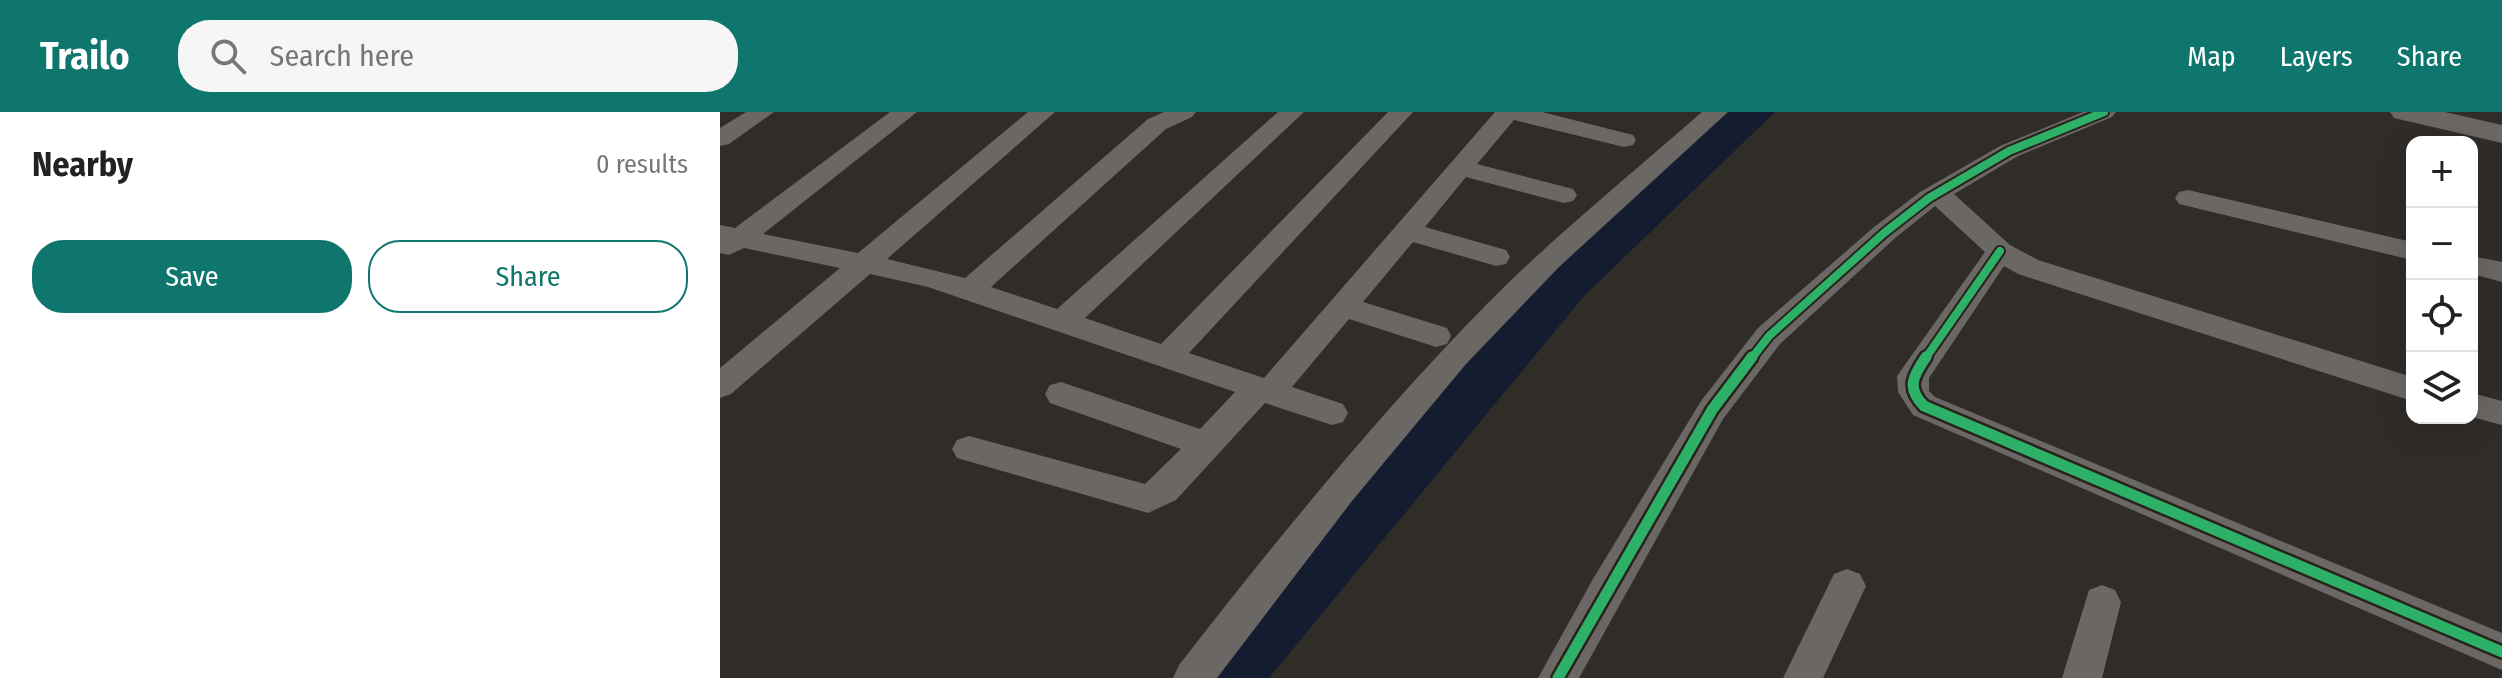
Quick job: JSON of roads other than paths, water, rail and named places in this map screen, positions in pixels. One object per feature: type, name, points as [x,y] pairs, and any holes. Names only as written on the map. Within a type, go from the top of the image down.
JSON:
[{"type":"street","points":[[720,139],[762,112]]},
{"type":"street","points":[[726,241],[905,112]]},
{"type":"street","points":[[720,386],[1043,112]]},
{"type":"street","points":[[970,290],[1157,124],[1184,112]]},
{"type":"street","points":[[1062,322],[1292,112]]},
{"type":"street","points":[[1167,357],[1401,112]]},
{"type":"street","points":[[969,449],[1148,499],[1164,490],[1343,306],[1510,112],[1624,140]]},
{"type":"street","points":[[1193,678],[1359,466],[1495,314],[1562,248],[1716,112]]},
{"type":"street","points":[[1558,678],[1712,410],[1769,336],[1884,233],[1937,193],[2009,151],[2104,112]]},
{"type":"street","points":[[2405,112],[2502,134]]},
{"type":"street","points":[[1461,168],[1564,195]]},
{"type":"street","points":[[1937,193],[2000,251],[2028,267],[2406,387]]},
{"type":"street","points":[[2188,198],[2406,250]]},
{"type":"street","points":[[1407,231],[1496,257]]},
{"type":"street","points":[[726,241],[933,278],[1332,413]]},
{"type":"street","points":[[2000,251],[1913,376],[1911,388],[1914,398],[1924,406],[2502,652]]},
{"type":"street","points":[[2478,266],[2502,272]]},
{"type":"street","points":[[1343,306],[1436,336]]},
{"type":"street","points":[[1061,394],[1207,445]]},
{"type":"street","points":[[2478,407],[2502,413]]},
{"type":"street","points":[[1803,678],[1847,586]]},
{"type":"street","points":[[2082,678],[2102,602]]},
{"type":"waterway","points":[[1223,678],[1566,283],[1753,112]]}]
